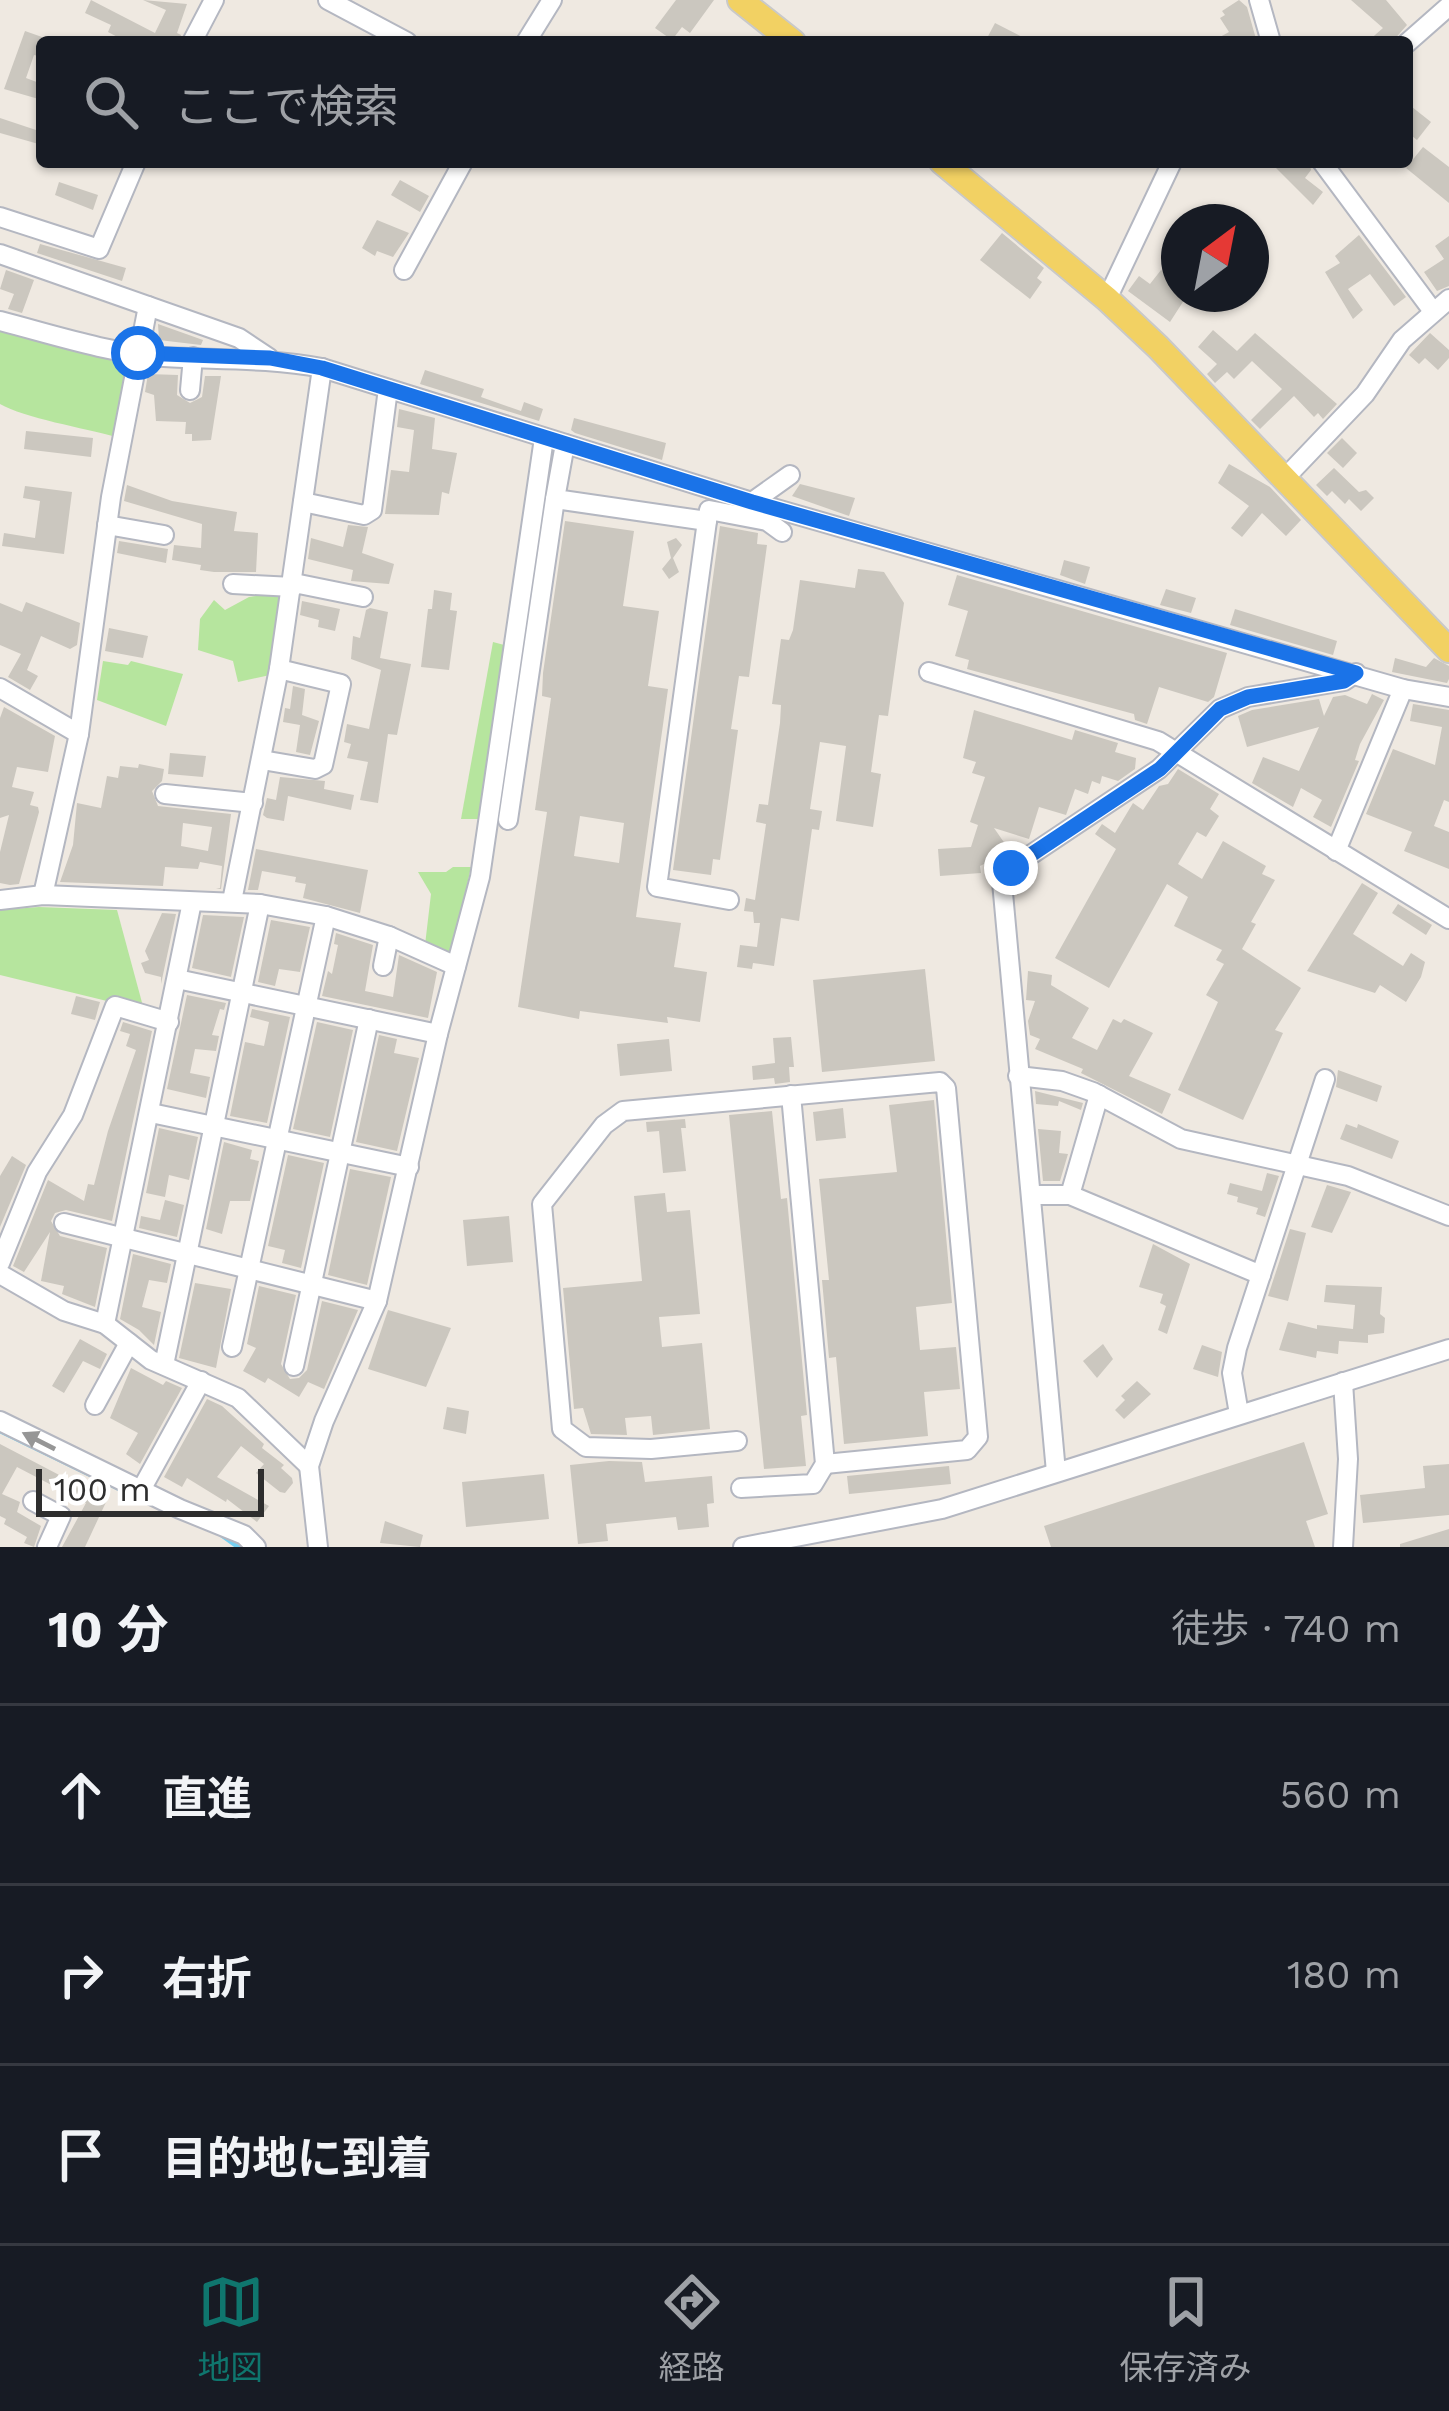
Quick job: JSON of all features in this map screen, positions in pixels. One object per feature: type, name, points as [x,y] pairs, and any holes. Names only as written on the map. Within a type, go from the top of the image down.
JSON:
[{"type":"main road","points":[[740,0],[785,36]]},
{"type":"main road","points":[[949,168],[1107,299],[1449,650]]},
{"type":"street","points":[[195,36],[214,0]]},
{"type":"street","points":[[328,0],[396,36]]},
{"type":"street","points":[[530,36],[552,0]]},
{"type":"street","points":[[1259,0],[1269,36]]},
{"type":"street","points":[[1413,38],[1449,7]]},
{"type":"street","points":[[133,168],[99,249],[4,218],[0,250],[238,338],[270,358]]},
{"type":"street","points":[[404,270],[460,168]]},
{"type":"street","points":[[1107,299],[1169,168]]},
{"type":"street","points":[[1285,478],[1365,394],[1402,340],[1440,304],[1327,168]]},
{"type":"street","points":[[43,895],[79,734],[107,525],[148,306]]},
{"type":"street","points":[[0,321],[138,353],[270,358],[322,368],[752,502],[1403,689],[1449,697]]},
{"type":"street","points":[[190,390],[193,357]]},
{"type":"street","points":[[232,901],[279,669],[322,368]]},
{"type":"street","points":[[303,502],[364,515],[372,510],[388,389]]},
{"type":"street","points":[[318,1547],[309,1466],[377,1300],[480,877],[544,438]]},
{"type":"street","points":[[508,820],[565,444]]},
{"type":"street","points":[[752,502],[790,475]]},
{"type":"street","points":[[555,499],[707,521]]},
{"type":"street","points":[[729,900],[658,887],[709,510],[767,521],[782,532]]},
{"type":"street","points":[[107,525],[164,535]]},
{"type":"street","points":[[233,584],[293,585],[363,598]]},
{"type":"street","points":[[262,760],[316,769],[323,765],[341,684],[279,669]]},
{"type":"street","points":[[929,672],[1158,741],[1449,920]]},
{"type":"street","points":[[1056,1472],[1002,882],[1011,868],[1160,769],[1208,719],[1234,703],[1344,681],[1356,673]]},
{"type":"street","points":[[0,688],[79,734]]},
{"type":"street","points":[[1336,851],[1403,689]]},
{"type":"street","points":[[165,794],[253,803]]},
{"type":"street","points":[[0,900],[43,895],[260,904],[326,916],[389,936],[456,966]]},
{"type":"street","points":[[105,1324],[192,902]]},
{"type":"street","points":[[164,1365],[260,904]]},
{"type":"street","points":[[232,1347],[326,916]]},
{"type":"street","points":[[383,966],[389,936]]},
{"type":"street","points":[[176,979],[439,1034]]},
{"type":"street","points":[[0,1263],[37,1172],[74,1115],[115,1006],[170,1022]]},
{"type":"street","points":[[294,1366],[369,1019]]},
{"type":"street","points":[[1018,1076],[1062,1081],[1099,1095],[1180,1139],[1348,1176],[1449,1216]]},
{"type":"street","points":[[1238,1414],[1232,1372],[1324,1079]]},
{"type":"street","points":[[737,1441],[651,1449],[586,1447],[562,1429],[542,1204],[604,1125],[623,1111],[940,1082],[946,1088],[978,1436],[967,1450],[826,1464]]},
{"type":"street","points":[[741,1488],[813,1484],[826,1464],[791,1095]]},
{"type":"street","points":[[1070,1195],[1099,1095]]},
{"type":"street","points":[[151,1113],[409,1168]]},
{"type":"street","points":[[1031,1195],[1070,1195],[1261,1275]]},
{"type":"street","points":[[64,1223],[377,1300]]},
{"type":"street","points":[[0,1274],[64,1311],[105,1324],[164,1365],[238,1398],[309,1466]]},
{"type":"street","points":[[95,1405],[130,1343]]},
{"type":"street","points":[[754,1546],[942,1509],[1449,1349]]},
{"type":"street","points":[[141,1490],[201,1381]]},
{"type":"street","points":[[1342,1382],[1348,1459],[1343,1547]]},
{"type":"street","points":[[0,1421],[244,1534],[256,1547]]},
{"type":"street","points":[[33,1501],[62,1516],[46,1547]]},
{"type":"street","points":[[835,1532],[851,1547]]},
{"type":"green space","points":[[0,331],[128,361],[116,437],[0,404]]},
{"type":"green space","points":[[287,592],[270,675],[238,682],[233,661],[198,650],[200,619],[214,600],[225,610],[249,597]]},
{"type":"green space","points":[[493,642],[508,646],[482,819],[461,819]]},
{"type":"green space","points":[[103,661],[128,665],[131,661],[183,674],[166,726],[97,700]]},
{"type":"green space","points":[[471,867],[452,953],[445,955],[425,945],[431,894],[418,872],[446,872]]},
{"type":"green space","points":[[0,910],[117,910],[144,1010],[0,975]]},
{"type":"building","points":[[91,0],[155,33],[166,10],[143,0],[187,4],[177,33],[181,36],[116,36],[108,32],[111,25],[85,13]]},
{"type":"building","points":[[676,0],[714,0],[690,33],[682,27],[675,36],[666,36],[655,28]]},
{"type":"building","points":[[1239,0],[1247,7],[1255,36],[1222,36],[1229,32],[1220,18],[1225,15],[1222,11]]},
{"type":"building","points":[[1351,0],[1386,0],[1407,25],[1397,36],[1374,36],[1383,28]]},
{"type":"building","points":[[995,23],[1020,36],[988,36]]},
{"type":"building","points":[[25,31],[39,36],[26,78],[36,82],[36,98],[4,89]]},
{"type":"building","points":[[1413,108],[1431,122],[1417,140],[1413,137]]},
{"type":"building","points":[[0,118],[36,130],[36,143],[0,133]]},
{"type":"building","points":[[1423,147],[1449,167],[1449,203],[1406,168],[1413,168],[1413,159]]},
{"type":"building","points":[[1276,168],[1310,168],[1305,178],[1323,192],[1313,205]]},
{"type":"building","points":[[400,180],[429,196],[420,212],[391,195]]},
{"type":"building","points":[[59,182],[98,195],[93,210],[55,195]]},
{"type":"building","points":[[377,220],[409,233],[393,257],[377,251],[375,256],[362,248]]},
{"type":"building","points":[[1002,233],[1044,268],[1037,278],[1042,282],[1030,299],[980,260]]},
{"type":"building","points":[[1359,235],[1406,297],[1394,306],[1370,274],[1348,289],[1363,310],[1353,319],[1325,272],[1340,263],[1335,256]]},
{"type":"building","points":[[1449,236],[1449,286],[1437,291],[1424,272],[1444,259],[1435,246]]},
{"type":"building","points":[[40,244],[126,268],[122,281],[37,253]]},
{"type":"building","points":[[6,270],[34,280],[22,313],[8,309],[14,294],[0,289]]},
{"type":"building","points":[[1161,270],[1161,312],[1176,312],[1170,322],[1128,291],[1139,276],[1150,284]]},
{"type":"building","points":[[158,324],[203,340],[201,345],[159,340]]},
{"type":"building","points":[[1213,330],[1237,351],[1255,333],[1337,404],[1323,419],[1318,413],[1314,417],[1294,396],[1260,429],[1251,420],[1282,389],[1252,361],[1234,379],[1227,372],[1215,383],[1207,374],[1217,364],[1198,347]]},
{"type":"building","points":[[1430,333],[1449,350],[1449,358],[1438,370],[1425,358],[1419,364],[1409,355]]},
{"type":"building","points":[[425,370],[484,389],[481,397],[521,411],[524,402],[543,409],[539,421],[420,384]]},
{"type":"building","points":[[148,374],[178,375],[177,395],[190,403],[202,397],[205,376],[221,376],[211,440],[192,441],[192,434],[185,434],[186,422],[156,421],[154,395],[145,392]]},
{"type":"building","points":[[399,409],[435,418],[432,449],[457,453],[449,494],[442,492],[439,515],[385,514],[391,470],[409,472],[414,430],[397,427]]},
{"type":"building","points":[[574,418],[666,443],[662,460],[575,433],[571,430]]},
{"type":"building","points":[[26,431],[93,438],[91,457],[24,449]]},
{"type":"building","points":[[1342,438],[1357,453],[1343,468],[1327,453]]},
{"type":"building","points":[[1229,464],[1270,487],[1301,520],[1286,536],[1262,513],[1242,537],[1231,528],[1249,506],[1218,483]]},
{"type":"building","points":[[1334,468],[1359,492],[1366,490],[1374,498],[1361,511],[1349,499],[1345,504],[1332,491],[1327,496],[1316,485]]},
{"type":"building","points":[[800,484],[855,498],[849,516],[792,496]]},
{"type":"building","points":[[127,485],[172,501],[237,512],[234,531],[258,533],[256,572],[200,570],[201,565],[172,560],[174,545],[201,548],[202,524],[124,501]]},
{"type":"building","points":[[25,486],[72,492],[64,554],[2,546],[4,533],[35,538],[40,501],[23,498]]},
{"type":"building","points":[[565,521],[634,531],[623,606],[659,611],[648,686],[668,689],[636,917],[681,923],[674,967],[707,972],[700,1022],[667,1017],[668,1023],[580,1011],[579,1019],[518,1007],[547,812],[535,810],[551,698],[542,696]],"holes":[[[580,816],[624,823],[619,863],[574,856]]]},
{"type":"building","points":[[348,525],[368,527],[362,553],[394,564],[389,584],[351,581],[353,570],[308,559],[311,538],[343,547]]},
{"type":"building","points":[[720,526],[758,533],[757,544],[767,545],[749,677],[739,676],[731,729],[738,730],[720,860],[713,859],[711,875],[673,870]]},
{"type":"building","points":[[676,538],[682,545],[673,558],[679,572],[669,579],[662,569],[671,558],[667,542]]},
{"type":"building","points":[[119,541],[168,549],[166,563],[117,553]]},
{"type":"building","points":[[1064,560],[1090,567],[1085,584],[1060,575]]},
{"type":"building","points":[[858,569],[884,572],[904,603],[888,716],[879,715],[871,772],[881,774],[873,827],[836,821],[846,746],[820,742],[810,809],[822,811],[819,830],[812,829],[799,921],[781,918],[774,966],[737,967],[740,945],[757,947],[760,923],[754,923],[753,912],[744,911],[746,898],[755,900],[766,824],[756,822],[759,804],[768,805],[780,723],[781,705],[772,704],[781,639],[789,640],[793,630],[800,580],[855,588]]},
{"type":"building","points":[[957,575],[1227,653],[1214,697],[1208,702],[1159,687],[1147,724],[1135,720],[1134,714],[967,669],[969,660],[955,656],[968,611],[948,605]]},
{"type":"building","points":[[1166,589],[1196,598],[1191,613],[1160,605]]},
{"type":"building","points":[[434,590],[452,593],[450,610],[457,611],[449,670],[421,667]]},
{"type":"building","points":[[302,601],[340,609],[335,631],[300,615]]},
{"type":"building","points":[[26,602],[80,623],[77,645],[70,649],[41,636],[27,670],[38,676],[30,690],[8,677],[21,654],[0,645],[0,603],[22,612]]},
{"type":"building","points":[[370,608],[388,612],[380,658],[411,664],[397,735],[388,734],[378,803],[360,800],[368,762],[347,758],[351,744],[344,742],[347,724],[369,729],[381,670],[351,659],[353,636],[360,638]]},
{"type":"building","points":[[1235,609],[1337,641],[1333,655],[1230,625]]},
{"type":"building","points":[[109,628],[148,636],[143,658],[105,651]]},
{"type":"building","points":[[1395,658],[1426,667],[1434,658],[1449,666],[1449,679],[1447,683],[1392,672]]},
{"type":"building","points":[[293,686],[305,689],[302,715],[319,721],[310,755],[296,752],[300,725],[283,722]]},
{"type":"building","points":[[1372,694],[1384,700],[1360,744],[1355,760],[1359,761],[1331,827],[1313,817],[1322,800],[1301,788],[1293,807],[1252,783],[1263,757],[1299,771],[1319,727],[1247,747],[1238,716],[1319,699],[1324,716],[1333,697],[1345,695],[1367,704]]},
{"type":"building","points":[[1413,704],[1449,710],[1449,802],[1444,800],[1434,826],[1449,832],[1449,869],[1404,851],[1412,832],[1366,814],[1393,749],[1435,765],[1442,727],[1410,721]]},
{"type":"building","points":[[4,707],[55,736],[48,772],[17,767],[12,787],[34,792],[30,805],[39,812],[19,884],[10,885],[0,883],[0,852],[9,815],[0,818],[0,718]]},
{"type":"building","points":[[974,710],[1072,740],[1075,730],[1118,743],[1115,752],[1136,758],[1135,769],[1118,781],[1102,776],[1100,784],[1092,781],[1088,794],[1075,789],[1066,815],[1039,807],[1029,839],[994,828],[1010,851],[980,866],[981,873],[940,876],[938,849],[971,847],[978,825],[970,822],[985,777],[972,773],[976,762],[963,758]]},
{"type":"building","points":[[170,753],[206,756],[203,777],[168,774]]},
{"type":"building","points":[[139,764],[164,769],[162,781],[152,791],[158,806],[231,814],[221,889],[216,889],[220,888],[222,866],[200,862],[198,869],[165,867],[163,886],[60,882],[73,845],[77,803],[101,808],[107,776],[118,778],[120,766],[138,768]],"holes":[[[183,823],[212,827],[208,851],[181,846]]]},
{"type":"building","points":[[1178,769],[1219,794],[1210,809],[1219,816],[1206,837],[1197,832],[1178,864],[1202,879],[1223,841],[1266,866],[1262,874],[1275,880],[1242,949],[1301,988],[1275,1030],[1283,1033],[1243,1120],[1178,1090],[1218,1002],[1206,995],[1224,964],[1216,960],[1222,950],[1174,926],[1188,897],[1167,884],[1109,988],[1055,958],[1116,849],[1095,834],[1102,824],[1115,833],[1133,803],[1143,810]]},
{"type":"building","points":[[280,777],[325,781],[324,789],[354,795],[351,810],[288,796],[284,821],[267,818],[263,815],[267,798],[276,800]]},
{"type":"building","points":[[256,849],[368,870],[360,913],[303,898],[306,884],[295,882],[296,877],[262,871],[258,890],[248,890]]},
{"type":"building","points":[[1362,883],[1378,893],[1353,934],[1403,966],[1411,953],[1425,962],[1406,1002],[1380,985],[1375,993],[1307,971]]},
{"type":"building","points":[[1398,904],[1432,925],[1426,935],[1392,913]]},
{"type":"building","points":[[162,913],[176,914],[161,984],[161,977],[145,973],[141,963],[149,960],[145,951]]},
{"type":"building","points":[[203,915],[244,917],[231,977],[192,968]]},
{"type":"building","points":[[271,920],[310,927],[300,972],[279,969],[275,986],[258,982]]},
{"type":"building","points":[[336,933],[373,945],[365,991],[393,997],[399,955],[437,972],[428,1018],[322,996],[328,971],[332,974]]},
{"type":"building","points":[[925,969],[935,1061],[822,1072],[813,980]]},
{"type":"building","points":[[1028,971],[1052,975],[1051,985],[1089,1008],[1072,1038],[1097,1050],[1113,1019],[1121,1023],[1124,1019],[1153,1033],[1129,1076],[1171,1094],[1162,1114],[1081,1073],[1083,1069],[1035,1049],[1040,1039],[1030,1035],[1028,1021],[1035,1001],[1026,1000]]},
{"type":"building","points":[[187,995],[226,1003],[212,1035],[219,1036],[216,1051],[195,1049],[190,1073],[210,1077],[206,1098],[167,1089]]},
{"type":"building","points":[[76,996],[100,1002],[95,1020],[71,1014]]},
{"type":"building","points":[[252,1009],[290,1017],[267,1123],[230,1116],[245,1042],[264,1046],[269,1022],[250,1017]]},
{"type":"building","points":[[123,1022],[152,1031],[112,1221],[66,1210],[55,1213],[51,1221],[60,1236],[107,1248],[95,1307],[62,1294],[64,1286],[41,1281],[50,1232],[24,1272],[13,1266],[48,1180],[84,1201],[88,1184],[94,1185],[136,1050],[126,1046],[130,1034],[120,1031]]},
{"type":"building","points":[[317,1022],[353,1030],[330,1137],[293,1129]]},
{"type":"building","points":[[379,1035],[397,1039],[394,1053],[419,1058],[397,1151],[356,1142]]},
{"type":"building","points":[[791,1037],[794,1067],[789,1067],[790,1082],[753,1080],[752,1066],[775,1063],[773,1038]]},
{"type":"building","points":[[669,1039],[672,1071],[620,1076],[617,1044]]},
{"type":"building","points":[[1338,1070],[1382,1086],[1377,1102],[1336,1087]]},
{"type":"building","points":[[1035,1091],[1083,1103],[1081,1110],[1059,1101],[1058,1106],[1036,1104]]},
{"type":"building","points":[[934,1100],[952,1303],[916,1307],[920,1350],[956,1347],[960,1389],[924,1392],[928,1436],[844,1444],[836,1357],[829,1358],[822,1280],[829,1280],[819,1179],[897,1172],[889,1105]]},
{"type":"building","points":[[843,1108],[846,1138],[816,1141],[813,1112]]},
{"type":"building","points":[[772,1111],[781,1199],[787,1198],[807,1415],[801,1416],[806,1466],[764,1469],[729,1115]]},
{"type":"building","points":[[685,1119],[686,1128],[681,1128],[686,1171],[663,1173],[659,1131],[647,1132],[646,1122]]},
{"type":"building","points":[[1346,1124],[1357,1128],[1358,1124],[1399,1141],[1392,1159],[1340,1139]]},
{"type":"building","points":[[159,1128],[198,1137],[189,1180],[169,1175],[165,1197],[146,1193]]},
{"type":"building","points":[[1038,1129],[1061,1131],[1059,1153],[1068,1154],[1060,1181],[1043,1181]]},
{"type":"building","points":[[224,1142],[252,1150],[250,1159],[259,1161],[250,1201],[230,1201],[222,1234],[206,1229]]},
{"type":"building","points":[[288,1155],[324,1163],[301,1268],[282,1263],[285,1250],[268,1246]]},
{"type":"building","points":[[12,1156],[26,1165],[0,1227],[0,1176]]},
{"type":"building","points":[[350,1169],[391,1177],[367,1285],[328,1275]]},
{"type":"building","points":[[1267,1173],[1279,1176],[1265,1217],[1256,1214],[1258,1208],[1227,1194],[1230,1183],[1262,1191]]},
{"type":"building","points":[[1327,1185],[1351,1192],[1332,1233],[1311,1227]]},
{"type":"building","points":[[665,1193],[667,1212],[690,1210],[700,1314],[659,1317],[662,1347],[702,1343],[710,1429],[653,1435],[651,1416],[625,1418],[627,1435],[591,1434],[583,1408],[574,1409],[563,1288],[642,1281],[634,1196]]},
{"type":"building","points":[[165,1200],[184,1205],[177,1237],[139,1228],[141,1216],[160,1220]]},
{"type":"building","points":[[509,1216],[513,1262],[467,1266],[463,1220]]},
{"type":"building","points":[[1290,1229],[1306,1233],[1288,1301],[1268,1296]]},
{"type":"building","points":[[1153,1244],[1190,1264],[1167,1334],[1158,1330],[1166,1306],[1160,1303],[1163,1294],[1139,1287]]},
{"type":"building","points":[[133,1254],[171,1264],[167,1283],[149,1280],[142,1307],[161,1312],[154,1345],[120,1319]]},
{"type":"building","points":[[195,1283],[231,1289],[216,1368],[179,1358]]},
{"type":"building","points":[[1326,1285],[1382,1287],[1384,1333],[1368,1335],[1368,1343],[1339,1341],[1338,1354],[1317,1351],[1316,1358],[1279,1350],[1288,1322],[1317,1329],[1317,1325],[1353,1329],[1355,1305],[1324,1302]]},
{"type":"building","points":[[259,1286],[296,1295],[281,1364],[290,1379],[307,1370],[322,1301],[358,1310],[324,1389],[308,1382],[299,1397],[268,1378],[265,1383],[243,1371],[256,1348],[247,1344]]},
{"type":"building","points":[[388,1310],[451,1328],[426,1387],[368,1369]]},
{"type":"building","points":[[80,1339],[107,1354],[100,1369],[83,1361],[64,1393],[52,1386]]},
{"type":"building","points":[[1103,1344],[1113,1359],[1097,1378],[1083,1361]]},
{"type":"building","points":[[1202,1345],[1222,1352],[1218,1377],[1193,1369]]},
{"type":"building","points":[[131,1368],[163,1385],[166,1381],[182,1388],[140,1464],[126,1454],[138,1433],[110,1418]]},
{"type":"building","points":[[1137,1381],[1151,1394],[1124,1419],[1115,1410],[1125,1400],[1121,1396]]},
{"type":"building","points":[[207,1399],[222,1406],[264,1444],[262,1448],[292,1478],[285,1493],[280,1492],[256,1473],[264,1464],[241,1446],[217,1477],[269,1506],[257,1522],[187,1478],[182,1487],[164,1477]]},
{"type":"building","points":[[447,1407],[469,1411],[466,1434],[443,1429]]},
{"type":"building","points":[[1304,1442],[1328,1514],[1306,1521],[1315,1547],[1051,1547],[1044,1526]]},
{"type":"building","points":[[0,1444],[107,1500],[85,1547],[62,1547],[86,1503],[17,1467],[2,1494],[20,1502],[17,1512],[41,1526],[34,1547],[24,1543],[27,1537],[4,1524],[6,1519],[0,1516]]},
{"type":"building","points":[[642,1462],[645,1482],[712,1476],[709,1527],[678,1530],[676,1517],[606,1524],[608,1541],[578,1544],[570,1465]]},
{"type":"building","points":[[1449,1464],[1449,1515],[1363,1523],[1360,1495],[1425,1488],[1423,1466]]},
{"type":"building","points":[[949,1466],[951,1484],[849,1494],[847,1476]]},
{"type":"building","points":[[544,1474],[549,1519],[466,1527],[462,1482]]},
{"type":"building","points":[[385,1521],[423,1535],[420,1547],[380,1543]]},
{"type":"building","points":[[1449,1529],[1449,1547],[1400,1547],[1400,1544]]},
{"type":"waterway","points":[[0,1431],[146,1502]]},
{"type":"waterway","points":[[217,1532],[238,1547]]},
{"type":"route","points":[[138,353],[270,358],[322,368],[752,502],[1356,673],[1344,681],[1248,697],[1220,709],[1160,769],[1011,868]]}]
